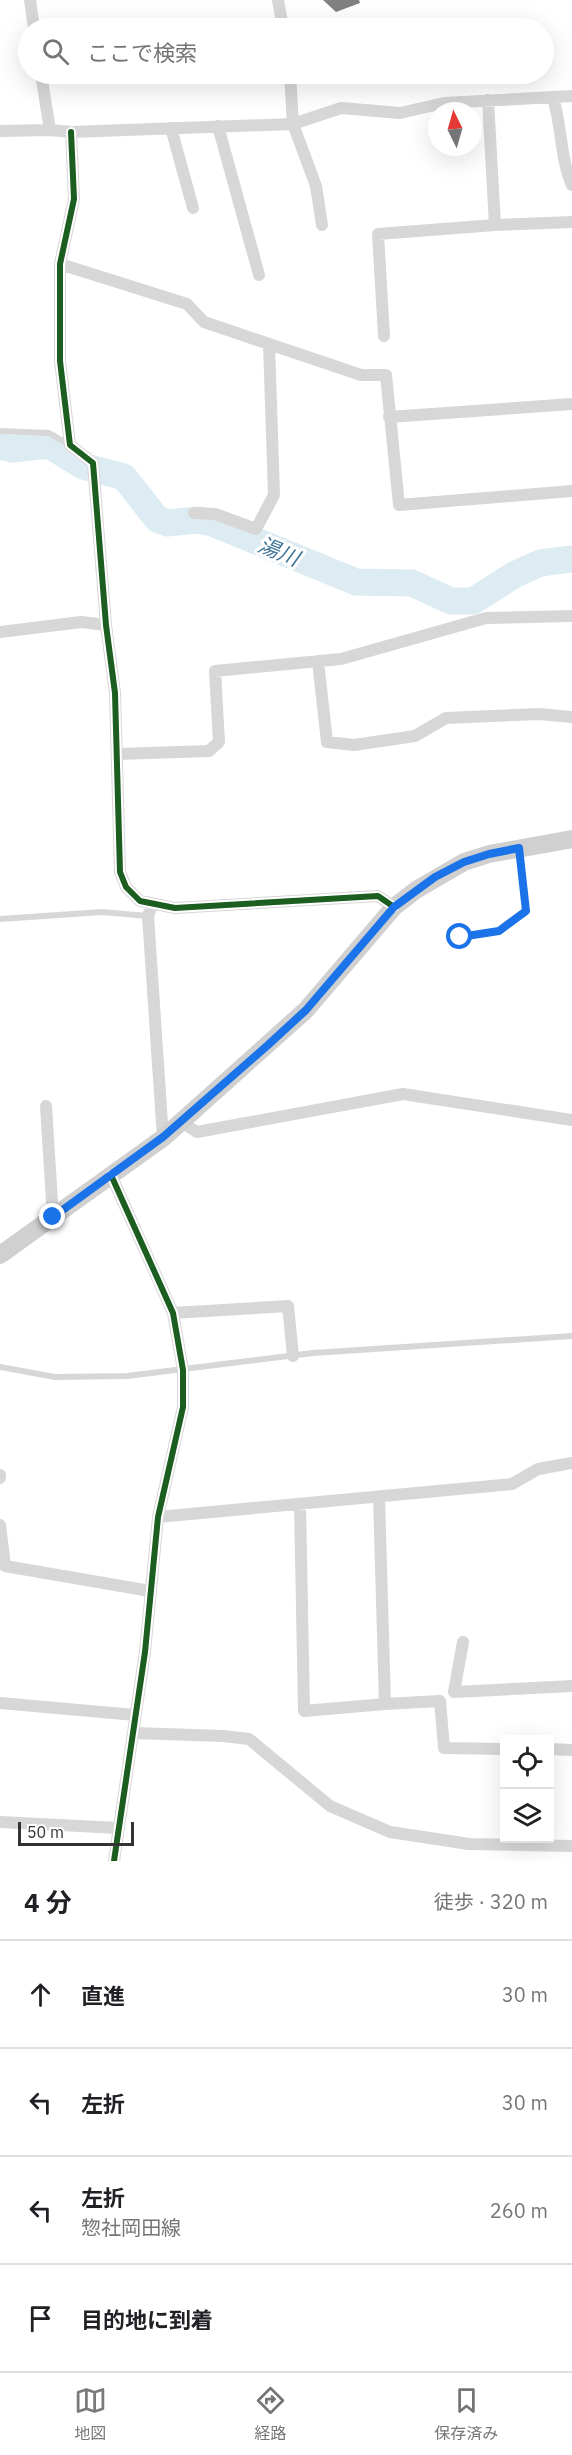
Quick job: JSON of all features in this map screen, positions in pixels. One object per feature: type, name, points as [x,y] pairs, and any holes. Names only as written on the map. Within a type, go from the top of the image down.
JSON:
[{"type":"main road","points":[[0,1255],[181,1122],[306,1010],[394,907],[435,877],[464,862],[489,854],[572,839]]},
{"type":"street","points":[[30,0],[33,18]]},
{"type":"street","points":[[278,0],[281,18]]},
{"type":"street","points":[[43,84],[50,130]]},
{"type":"street","points":[[291,84],[293,124],[316,186],[322,225]]},
{"type":"street","points":[[0,131],[71,132],[293,124],[341,108],[400,113],[444,103],[572,96]]},
{"type":"street","points":[[554,98],[566,171],[572,185]]},
{"type":"street","points":[[488,100],[495,225]]},
{"type":"street","points":[[218,126],[259,275]]},
{"type":"street","points":[[171,128],[193,208]]},
{"type":"street","points":[[71,132],[74,199],[60,264],[60,361],[70,445],[93,463],[106,625],[115,693],[120,872],[126,887],[150,910],[163,1137]]},
{"type":"street","points":[[384,336],[378,234],[572,222]]},
{"type":"street","points":[[60,264],[187,304],[204,322],[362,375],[386,375],[399,505],[572,491]]},
{"type":"street","points":[[194,513],[216,514],[256,529],[274,495],[269,344]]},
{"type":"street","points":[[389,417],[572,404]]},
{"type":"street","points":[[117,754],[209,751],[219,742],[215,671],[341,659],[486,618],[572,616]]},
{"type":"street","points":[[0,632],[81,622],[106,625]]},
{"type":"street","points":[[318,661],[327,742],[354,745],[415,736],[446,718],[539,714],[572,717]]},
{"type":"street","points":[[150,910],[378,896],[394,907]]},
{"type":"street","points":[[181,1122],[197,1132],[403,1094],[572,1120]]},
{"type":"street","points":[[46,1106],[53,1217]]},
{"type":"street","points":[[111,1175],[173,1313],[183,1370],[183,1407],[159,1517],[145,1652],[114,1861]]},
{"type":"street","points":[[173,1313],[288,1306],[293,1356]]},
{"type":"street","points":[[159,1517],[512,1484],[538,1469],[572,1463]]},
{"type":"street","points":[[379,1497],[385,1704]]},
{"type":"street","points":[[300,1504],[304,1711],[440,1701],[444,1748],[500,1749]]},
{"type":"street","points":[[0,1525],[5,1566],[150,1591]]},
{"type":"street","points":[[463,1642],[454,1692],[572,1686]]},
{"type":"street","points":[[0,1703],[135,1715]]},
{"type":"street","points":[[133,1733],[249,1739],[330,1806],[390,1832],[469,1844],[572,1846]]},
{"type":"street","points":[[554,1749],[572,1750]]},
{"type":"street","points":[[0,1822],[119,1828]]},
{"type":"lane","points":[[0,431],[50,433],[70,445]]},
{"type":"lane","points":[[460,937],[499,931],[526,911],[519,848]]},
{"type":"lane","points":[[0,919],[150,910]]},
{"type":"lane","points":[[0,1367],[55,1377],[127,1376],[293,1356],[572,1336]]},
{"type":"building","points":[[323,0],[359,0],[360,3],[336,12]]},
{"type":"waterway","name":"湯川","points":[[0,446],[13,449],[49,445],[83,466],[124,477],[157,519],[167,523],[199,520],[212,523],[356,582],[412,583],[451,601],[473,601],[514,575],[540,563],[572,559]]},
{"type":"cycle path","points":[[71,132],[74,199],[60,264],[60,361],[70,445],[93,463],[106,625],[115,693],[120,872],[126,887],[140,901],[175,908],[378,896],[394,907]]},
{"type":"cycle path","points":[[111,1175],[173,1313],[183,1370],[183,1407],[158,1517],[145,1652],[114,1861]]},
{"type":"route","points":[[53,1217],[163,1137],[268,1045],[306,1010],[394,907],[435,877],[464,862],[519,848],[526,911],[499,931],[460,937]]}]
